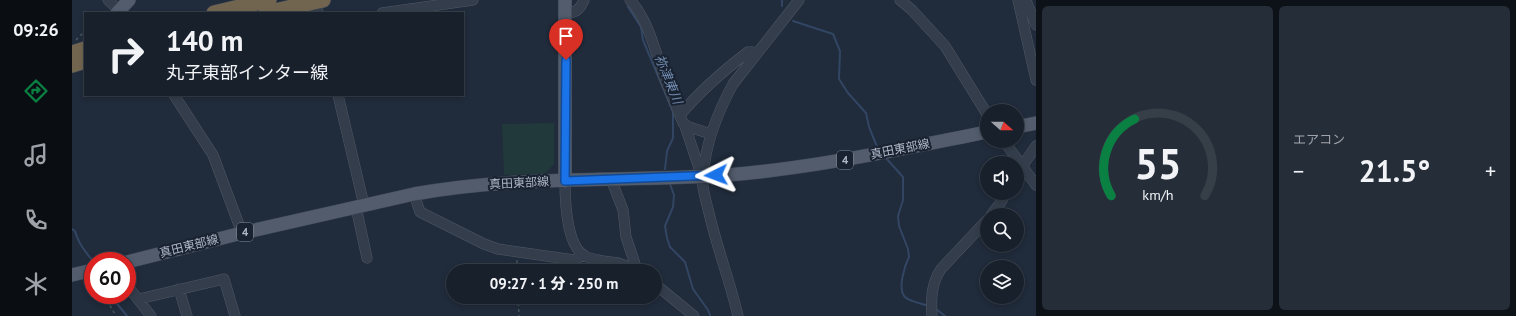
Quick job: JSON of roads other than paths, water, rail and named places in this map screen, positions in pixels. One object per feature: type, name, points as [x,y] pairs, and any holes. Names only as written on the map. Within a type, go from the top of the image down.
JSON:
[{"type":"highway","points":[[218,12],[269,0]]},
{"type":"highway","points":[[277,12],[320,8]]},
{"type":"highway","points":[[72,53],[84,49]]},
{"type":"highway","points":[[72,65],[84,61]]},
{"type":"main road","points":[[120,12],[129,0]]},
{"type":"main road","points":[[565,0],[565,181]]},
{"type":"main road","points":[[72,65],[84,50]]},
{"type":"main road","points":[[1024,126],[1036,123]]},
{"type":"main road","name":"真田東部線","points":[[136,260],[242,232],[441,189],[700,172],[761,172],[826,163],[980,133]]},
{"type":"main road","points":[[72,275],[84,272]]},
{"type":"street","points":[[108,0],[120,12]]},
{"type":"street","points":[[389,12],[473,0]]},
{"type":"street","points":[[566,14],[575,12],[581,8],[584,0]]},
{"type":"street","points":[[700,172],[711,134],[725,99],[733,84],[799,0]]},
{"type":"street","points":[[900,0],[912,10],[945,46],[981,104]]},
{"type":"street","points":[[1018,0],[1036,80]]},
{"type":"street","points":[[1023,0],[1027,3],[1036,25]]},
{"type":"street","points":[[632,1],[646,25],[664,77],[685,126],[700,172],[712,225],[738,316]]},
{"type":"street","points":[[680,115],[696,96],[748,52],[753,52],[756,55]]},
{"type":"street","points":[[175,96],[213,155],[242,232]]},
{"type":"street","points":[[338,96],[360,206],[368,258]]},
{"type":"street","points":[[685,126],[711,134]]},
{"type":"street","points":[[1024,163],[1036,146]]},
{"type":"street","points":[[1024,174],[1036,185]]},
{"type":"street","points":[[611,179],[623,210],[626,238],[635,264]]},
{"type":"street","points":[[565,181],[566,208],[570,230],[576,247],[584,255],[598,260],[621,264]]},
{"type":"street","points":[[414,194],[420,212],[484,244],[498,249],[574,260],[584,255]]},
{"type":"street","points":[[932,316],[932,294],[935,279],[941,269],[980,227]]},
{"type":"street","points":[[139,300],[224,279],[235,316]]},
{"type":"street","points":[[180,289],[187,316]]},
{"type":"street","points":[[662,290],[694,316]]},
{"type":"street","points":[[136,296],[151,316]]},
{"type":"waterway","points":[[782,0],[782,6]]},
{"type":"waterway","name":"祢津東川","points":[[629,5],[628,7],[641,27],[643,40],[673,112],[673,138],[667,151],[665,169]]},
{"type":"waterway","points":[[793,21],[833,34],[840,51],[839,79],[848,93],[866,113],[869,127],[878,149]]},
{"type":"waterway","points":[[885,157],[903,177],[903,200],[898,216],[899,226],[908,249],[909,257],[902,277],[903,293],[905,297],[910,300],[929,306]]},
{"type":"waterway","name":"祢津東川","points":[[670,184],[674,195],[673,207],[665,226],[667,238],[670,247],[685,262],[693,289],[710,315]]},
{"type":"waterway","points":[[72,229],[75,231],[86,252]]},
{"type":"waterway","points":[[117,304],[127,316]]},
{"type":"waterway","points":[[936,309],[945,316]]}]
